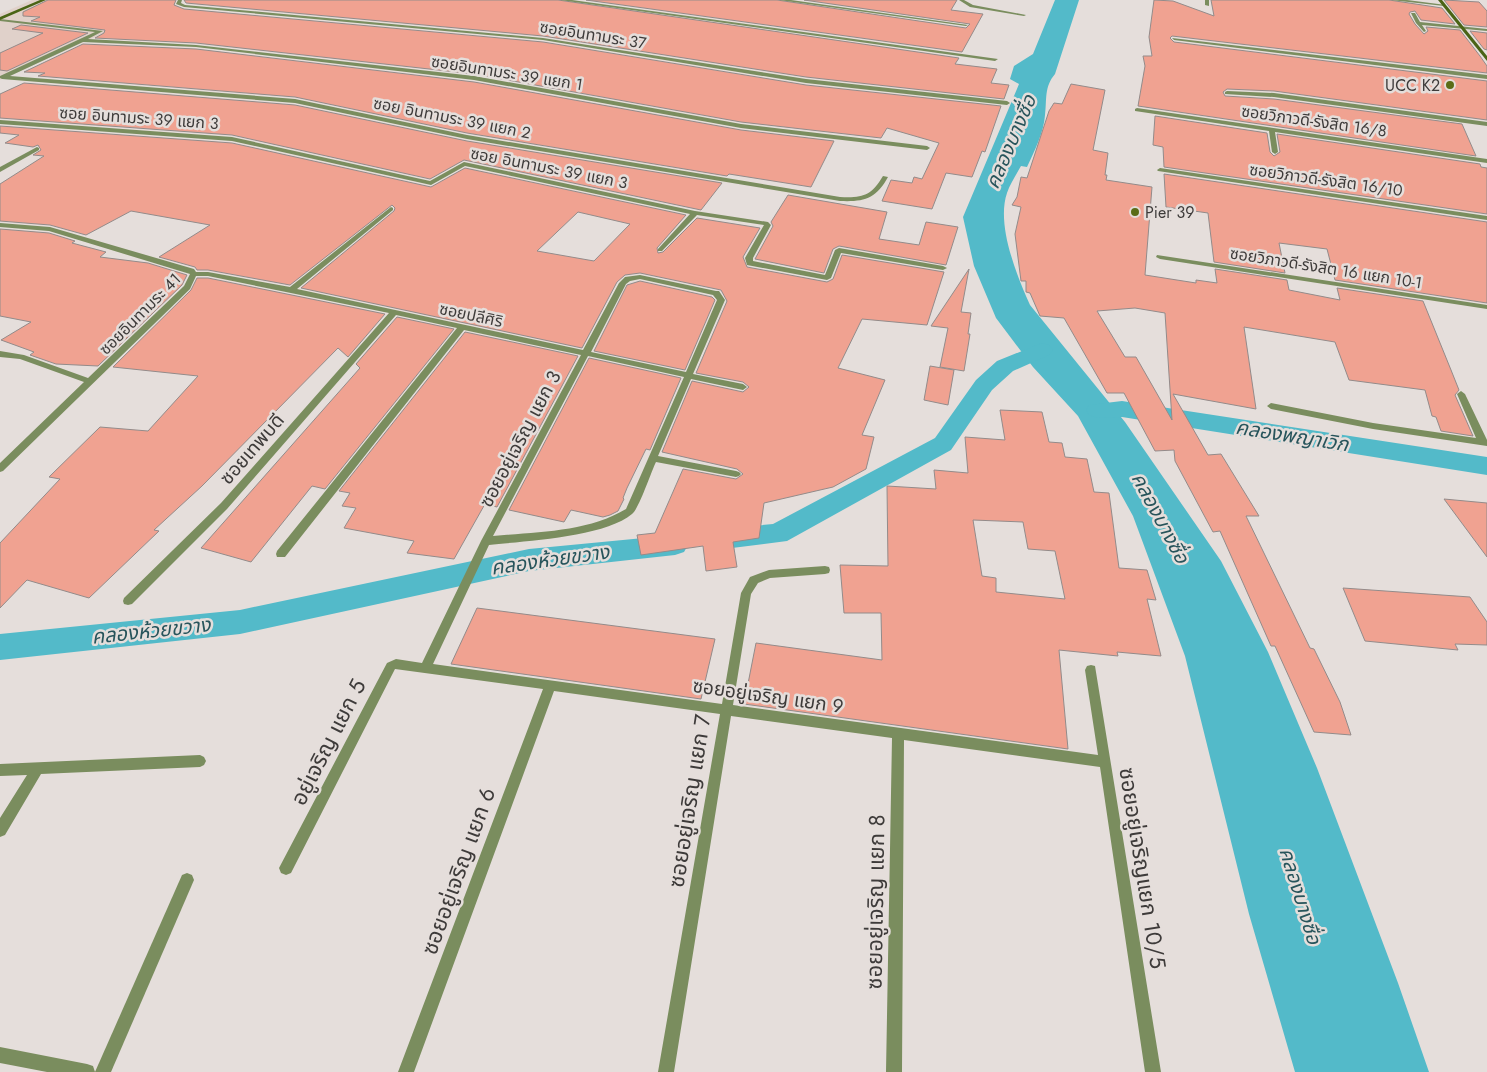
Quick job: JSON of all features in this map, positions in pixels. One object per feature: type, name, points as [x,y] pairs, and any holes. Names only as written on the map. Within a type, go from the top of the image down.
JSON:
[{"type":"street","points":[[0,20],[44,0]]},
{"type":"street","name":"ซอยอินทามระ 37","points":[[180,0],[178,3],[184,6],[543,39],[806,81],[1007,103]]},
{"type":"street","name":"ซอยอินทามระ 37","points":[[562,0],[995,59]]},
{"type":"street","points":[[781,0],[966,25]]},
{"type":"street","points":[[961,0],[984,9],[1024,15]]},
{"type":"street","points":[[1394,0],[1444,5]]},
{"type":"street","points":[[1440,0],[1487,59]]},
{"type":"street","points":[[1413,14],[1424,31]]},
{"type":"street","points":[[0,20],[101,31],[1,78]]},
{"type":"street","points":[[1418,23],[1487,30]]},
{"type":"street","points":[[1174,39],[1487,77]]},
{"type":"street","name":"ซอยอินทามระ 39 แยก 1","points":[[81,40],[196,46],[474,78],[741,126],[927,148]]},
{"type":"street","name":"ซอย อินทามระ 39 แยก 2","points":[[1,78],[295,101],[467,137],[840,199],[852,199],[871,195],[878,191],[885,177]]},
{"type":"street","points":[[1227,93],[1274,95],[1487,124]]},
{"type":"street","name":"ซอยวิภาวดี-รังสิต 16/8","points":[[1137,110],[1487,161]]},
{"type":"street","name":"ซอย อินทามระ 39 แยก 3","points":[[0,122],[232,139],[431,182],[464,164],[695,212],[766,223],[768,225],[749,258],[750,262],[756,264],[827,278],[838,250],[943,268]]},
{"type":"street","points":[[1272,129],[1275,152]]},
{"type":"street","points":[[0,170],[37,149]]},
{"type":"street","name":"ซอยวิภาวดี-รังสิต 16/10","points":[[1160,170],[1487,218]]},
{"type":"street","points":[[291,290],[391,209]]},
{"type":"street","points":[[660,250],[695,212]]},
{"type":"street","name":"ซอยอินทามระ 41","points":[[0,225],[50,229],[191,271],[194,274],[187,287],[0,469]]},
{"type":"street","name":"ซอยวิภาวดี-รังสิต 16 แยก 10-1","points":[[1160,257],[1487,306]]},
{"type":"street","name":"ซอยปลีศิริ","points":[[194,274],[208,274],[291,290],[742,387]]},
{"type":"street","name":"ซอยอยู่เจริญ แยก 3","points":[[426,667],[476,561],[584,354],[623,284],[628,279],[640,277],[710,291],[716,293],[721,300],[688,376]]},
{"type":"street","name":"ซอยเทพบดี","points":[[128,601],[224,506],[394,312]]},
{"type":"street","points":[[281,554],[462,327]]},
{"type":"street","points":[[0,354],[21,357],[91,382]]},
{"type":"street","points":[[486,542],[548,534],[621,519],[630,511],[688,376]]},
{"type":"street","points":[[1461,394],[1485,443]]},
{"type":"street","points":[[1271,406],[1373,426],[1485,443]]},
{"type":"street","points":[[653,458],[736,474]]},
{"type":"street","name":"ซอยอยู่เจริญ แยก 7","points":[[666,1072],[740,617],[746,593],[754,580],[770,574],[825,570]]},
{"type":"street","name":"อยู่เจริญ แยก 5","points":[[286,868],[391,666],[396,664],[426,667]]},
{"type":"street","name":"ซอยอยู่เจริญ แยก 9","points":[[426,667],[1105,762]]},
{"type":"street","name":"ซอยอยู่เจริญแยก 10/5","points":[[1091,670],[1153,1072]]},
{"type":"street","name":"ซอยอยู่เจริญ แยก 6","points":[[406,1072],[550,685]]},
{"type":"street","name":"ซอยอยู่เจริญ แยก 8","points":[[894,1072],[898,733]]},
{"type":"street","points":[[0,770],[200,761]]},
{"type":"street","points":[[0,830],[38,768]]},
{"type":"street","points":[[103,1072],[187,880]]},
{"type":"street","points":[[0,1055],[87,1072]]},
{"type":"shaded area","points":[[32,0],[170,0],[113,29],[0,80],[0,14]]},
{"type":"water","name":"คลองบางซื่อ","points":[[1055,0],[1079,0],[1055,74],[1049,84],[1043,128],[1038,142],[1027,167],[1021,166],[1011,183],[1004,206],[1004,220],[1009,250],[1019,280],[1030,305],[1125,422],[1221,561],[1268,652],[1317,768],[1398,983],[1429,1072],[1295,1072],[1249,914],[1185,656],[1133,516],[1078,416],[1033,367],[996,318],[974,266],[963,217],[1019,84],[1010,79],[1014,66],[1033,54]]},
{"type":"building","points":[[48,0],[176,0],[174,5],[184,9],[543,42],[806,85],[1001,106],[985,152],[982,151],[972,177],[946,173],[932,209],[882,201],[891,180],[912,183],[914,177],[922,179],[939,143],[887,128],[881,138],[741,122],[474,74],[196,43],[95,38],[104,33],[105,30],[31,21],[40,17],[23,16],[23,12]]},
{"type":"building","points":[[184,0],[558,0],[959,58],[955,64],[997,69],[991,83],[1009,85],[1004,99],[806,77],[543,36],[186,3]]},
{"type":"building","points":[[586,0],[777,0],[966,28],[970,24],[804,0],[957,0],[951,10],[983,14],[962,52]]},
{"type":"building","points":[[1154,0],[1173,1],[1214,16],[1211,0],[1389,0],[1442,8],[1455,24],[1421,20],[1415,11],[1409,14],[1424,34],[1428,31],[1426,27],[1460,30],[1487,66],[1487,73],[1172,36],[1170,38],[1174,42],[1487,81],[1487,120],[1274,91],[1227,89],[1223,92],[1225,96],[1274,99],[1462,124],[1476,156],[1138,106],[1145,66],[1143,56],[1152,56],[1149,37]]},
{"type":"building","points":[[1444,0],[1479,2],[1487,11],[1487,27],[1464,25]]},
{"type":"building","points":[[21,25],[88,33],[7,71],[0,70],[0,53],[43,33],[12,29]]},
{"type":"building","points":[[1470,31],[1487,33],[1487,50],[1484,49]]},
{"type":"building","points":[[83,44],[196,49],[474,82],[741,130],[834,141],[811,187],[729,174],[727,176],[467,133],[295,97],[38,76],[45,73],[24,72]]},
{"type":"building","points":[[24,83],[295,105],[467,141],[722,183],[701,210],[464,160],[430,179],[232,135],[0,118],[0,94]]},
{"type":"building","points":[[1071,84],[1105,90],[1093,150],[1108,153],[1106,180],[1152,187],[1145,275],[1196,283],[1196,280],[1217,283],[1215,269],[1287,280],[1289,290],[1340,300],[1337,288],[1423,301],[1459,390],[1455,395],[1473,436],[1441,431],[1436,417],[1432,416],[1425,390],[1349,380],[1335,342],[1244,327],[1256,409],[1173,394],[1208,455],[1221,454],[1259,516],[1246,516],[1310,648],[1314,649],[1340,702],[1351,735],[1314,732],[1275,646],[1271,646],[1220,531],[1213,532],[1175,461],[1174,450],[1155,451],[1124,393],[1107,393],[1064,318],[1040,316],[1030,293],[1026,292],[1026,281],[1021,281],[1015,234],[1021,207],[1012,205],[1017,197],[1021,177],[1027,178],[1049,111],[1054,103],[1062,104]],"holes":[[[1135,308],[1165,313],[1172,420],[1136,357],[1125,357],[1097,311]]]},
{"type":"building","points":[[1155,116],[1267,133],[1270,152],[1274,156],[1280,152],[1277,134],[1480,164],[1481,167],[1487,168],[1487,214],[1164,167],[1163,147],[1153,145]]},
{"type":"building","points":[[0,126],[232,143],[431,187],[465,168],[686,215],[657,248],[658,253],[663,252],[697,218],[760,228],[743,257],[747,267],[827,282],[833,279],[842,255],[944,272],[927,325],[862,319],[838,368],[885,380],[862,435],[874,437],[866,469],[833,487],[764,503],[759,538],[733,542],[737,567],[706,571],[703,546],[641,555],[637,535],[655,533],[683,469],[736,479],[743,474],[737,469],[662,452],[692,381],[743,392],[749,387],[743,382],[696,373],[727,301],[721,290],[640,273],[625,275],[617,282],[582,348],[301,288],[394,211],[395,208],[392,205],[290,285],[208,270],[197,270],[195,267],[159,257],[210,225],[131,211],[86,235],[50,225],[0,221],[0,184],[44,156],[33,155],[41,150],[38,145],[33,147],[5,143],[19,135],[0,133]],"holes":[[[578,212],[630,224],[594,261],[537,251]]]},
{"type":"building","points":[[1164,174],[1487,222],[1487,303],[1335,280],[1327,249],[1279,243],[1285,273],[1214,262],[1208,213],[1166,207]]},
{"type":"building","points":[[788,195],[887,212],[879,239],[919,245],[926,222],[958,227],[946,265],[839,246],[833,249],[824,273],[755,259],[773,226],[771,222]]},
{"type":"building","points":[[0,229],[49,233],[75,241],[72,243],[106,252],[100,257],[148,263],[187,275],[182,285],[98,366],[56,364],[30,355],[34,352],[1,340],[31,322],[0,316]]},
{"type":"building","points":[[969,269],[961,312],[971,313],[968,334],[970,334],[964,371],[940,367],[948,328],[931,326]]},
{"type":"building","points":[[197,278],[208,278],[385,314],[348,357],[338,348],[202,486],[154,530],[159,531],[89,598],[27,580],[0,608],[0,543],[60,479],[49,477],[100,427],[148,431],[198,376],[113,367],[191,290]]},
{"type":"building","points":[[640,281],[712,297],[715,300],[685,370],[594,351],[627,285]]},
{"type":"building","points":[[397,317],[454,329],[325,489],[312,486],[251,562],[201,548],[360,368],[356,364]]},
{"type":"building","points":[[465,332],[578,356],[497,507],[485,504],[454,559],[407,553],[414,541],[344,528],[356,508],[342,506],[350,493],[339,491]]},
{"type":"building","points":[[589,358],[681,378],[650,450],[646,449],[618,511],[603,517],[571,510],[564,522],[509,510]]},
{"type":"building","points":[[930,366],[954,370],[948,405],[924,400]]},
{"type":"building","points":[[1000,410],[1042,412],[1049,442],[1062,443],[1065,457],[1087,459],[1094,492],[1109,493],[1119,568],[1147,570],[1156,600],[1147,599],[1161,656],[1117,652],[1118,656],[1059,650],[1068,749],[744,704],[756,643],[882,660],[881,613],[844,613],[840,565],[888,566],[887,486],[936,489],[934,470],[968,473],[965,437],[1005,440]],"holes":[[[973,520],[1023,522],[1028,549],[1055,551],[1065,599],[996,592],[996,578],[982,576]]]},
{"type":"building","points":[[1444,499],[1487,503],[1487,557]]},
{"type":"building","points":[[1343,588],[1470,597],[1487,622],[1487,645],[1455,644],[1458,650],[1365,641]]},
{"type":"building","points":[[477,608],[715,639],[701,699],[451,664]]},
{"type":"waterway","name":"คลองห้วยขวาง","points":[[724,539],[778,534],[943,444],[984,385],[1005,366],[1042,350]]},
{"type":"waterway","name":"คลองพญาเวิก","points":[[1097,410],[1122,409],[1487,466]]},
{"type":"waterway","name":"คลองห้วยขวาง","points":[[0,647],[240,622],[529,560],[675,545]]},
{"type":"place","name":"UCC K2","points":[[1450,85]]},
{"type":"place","name":"Pier 39","points":[[1135,212]]}]
